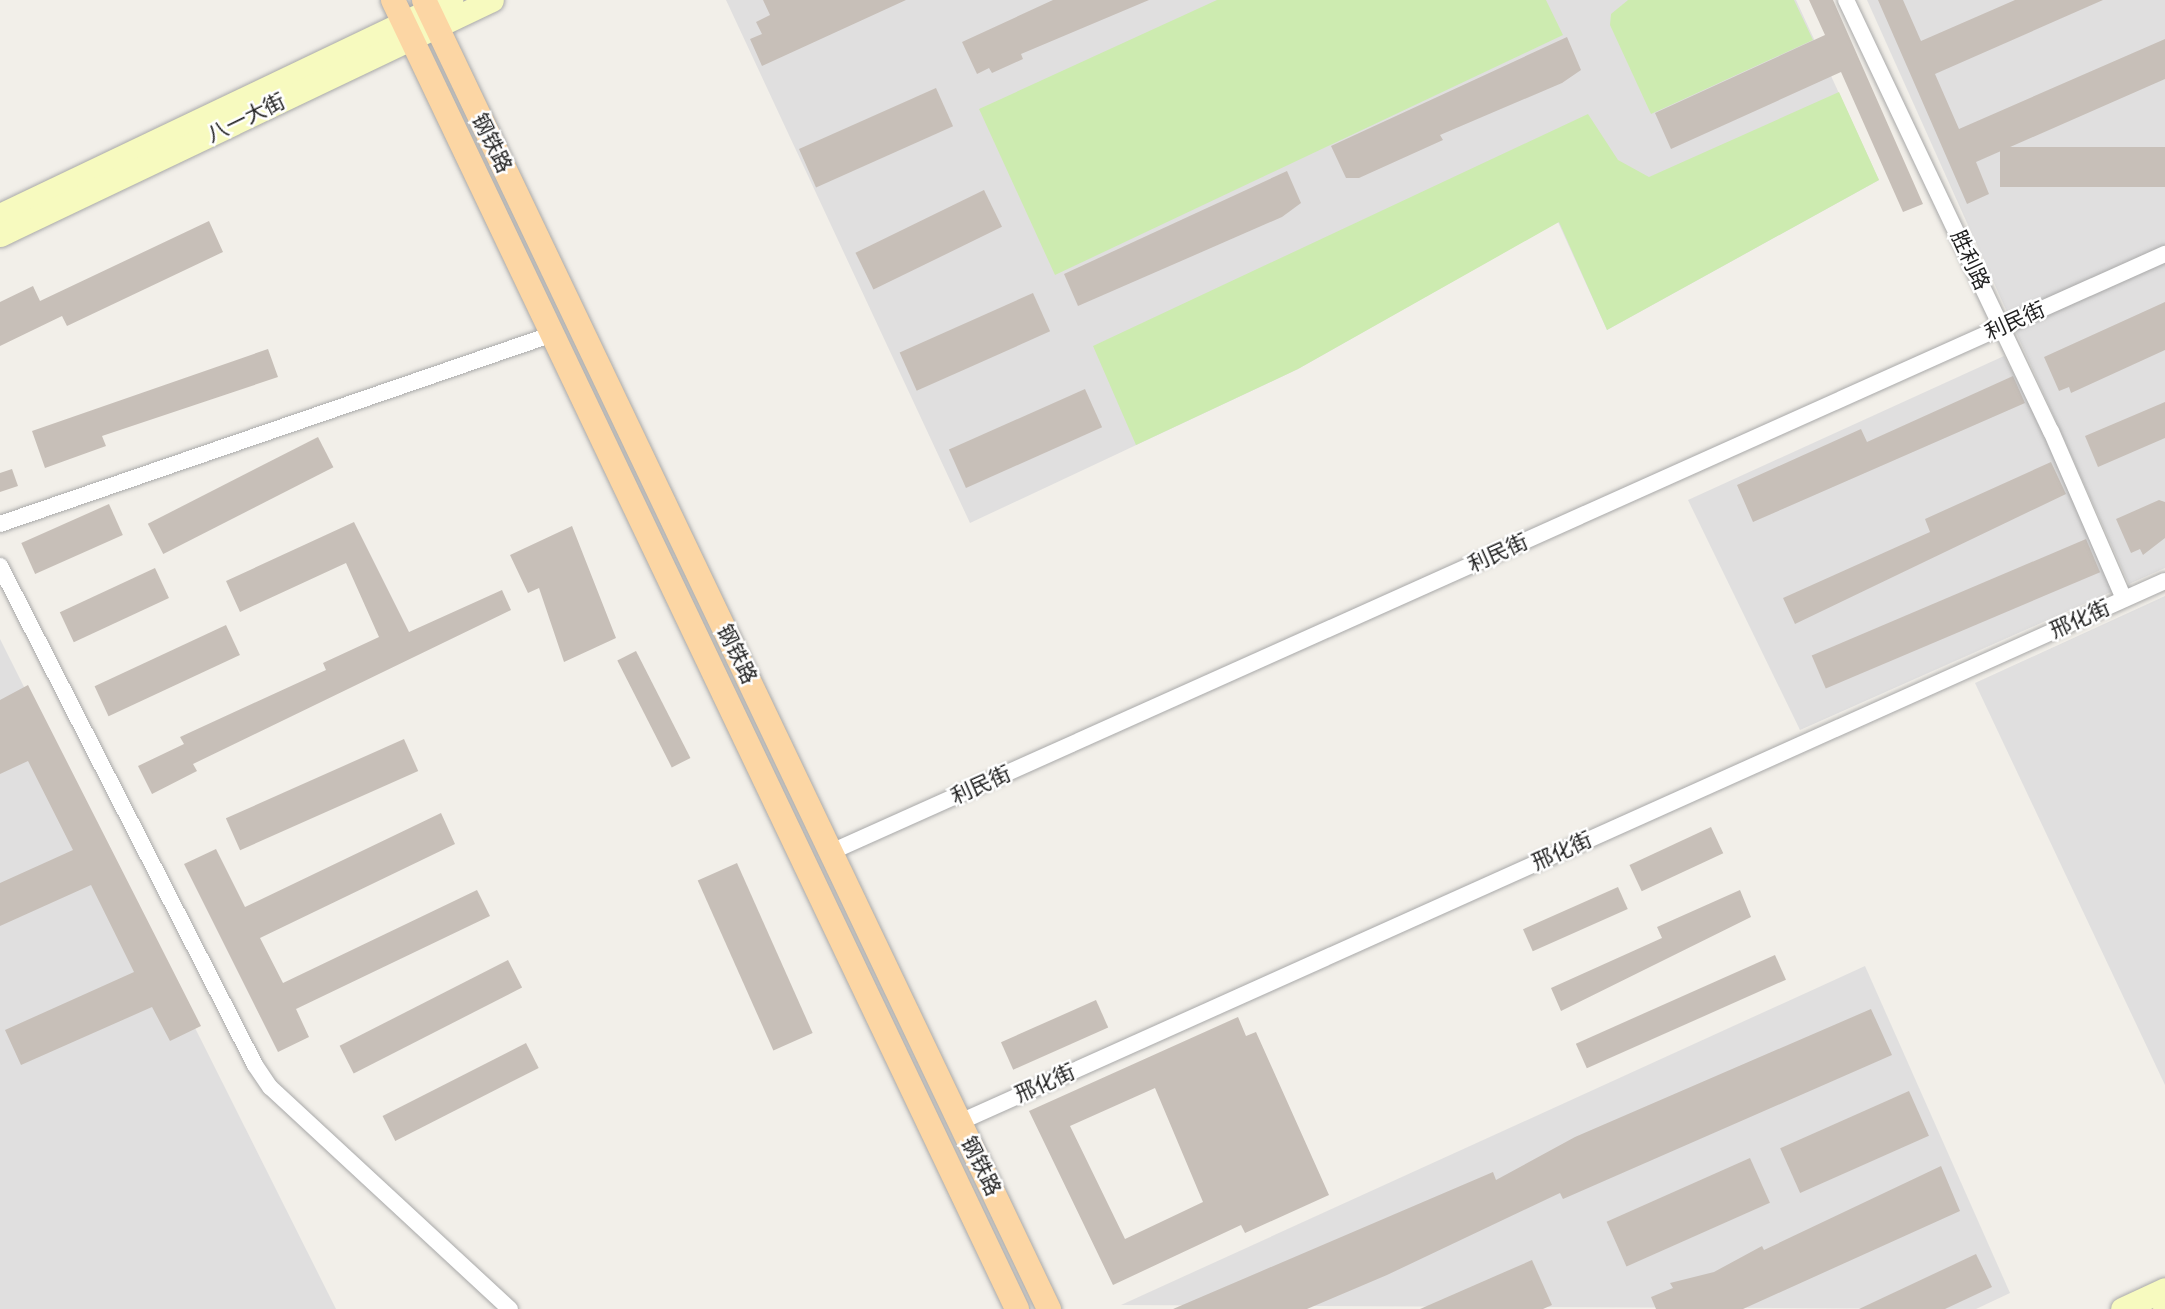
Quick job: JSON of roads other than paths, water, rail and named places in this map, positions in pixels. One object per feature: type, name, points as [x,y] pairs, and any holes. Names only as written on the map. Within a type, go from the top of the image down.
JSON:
[{"type":"main road","name":"钢铁路","points":[[393,0],[1017,1309]]},
{"type":"main road","name":"钢铁路","points":[[435,9],[1049,1309]]},
{"type":"street","name":"八一大街","points":[[0,235],[407,31],[435,9],[492,0]]},
{"type":"street","name":"胜利路","points":[[1846,0],[2001,327],[2124,599]]},
{"type":"street","name":"八一大街","points":[[0,215],[407,31]]},
{"type":"street","name":"利民街","points":[[831,852],[2165,254]]},
{"type":"street","points":[[0,524],[552,334]]},
{"type":"street","points":[[0,566],[255,1065],[510,1309]]},
{"type":"street","name":"邢化街","points":[[960,1122],[2165,581]]},
{"type":"street","points":[[2122,1309],[2165,1289]]}]
